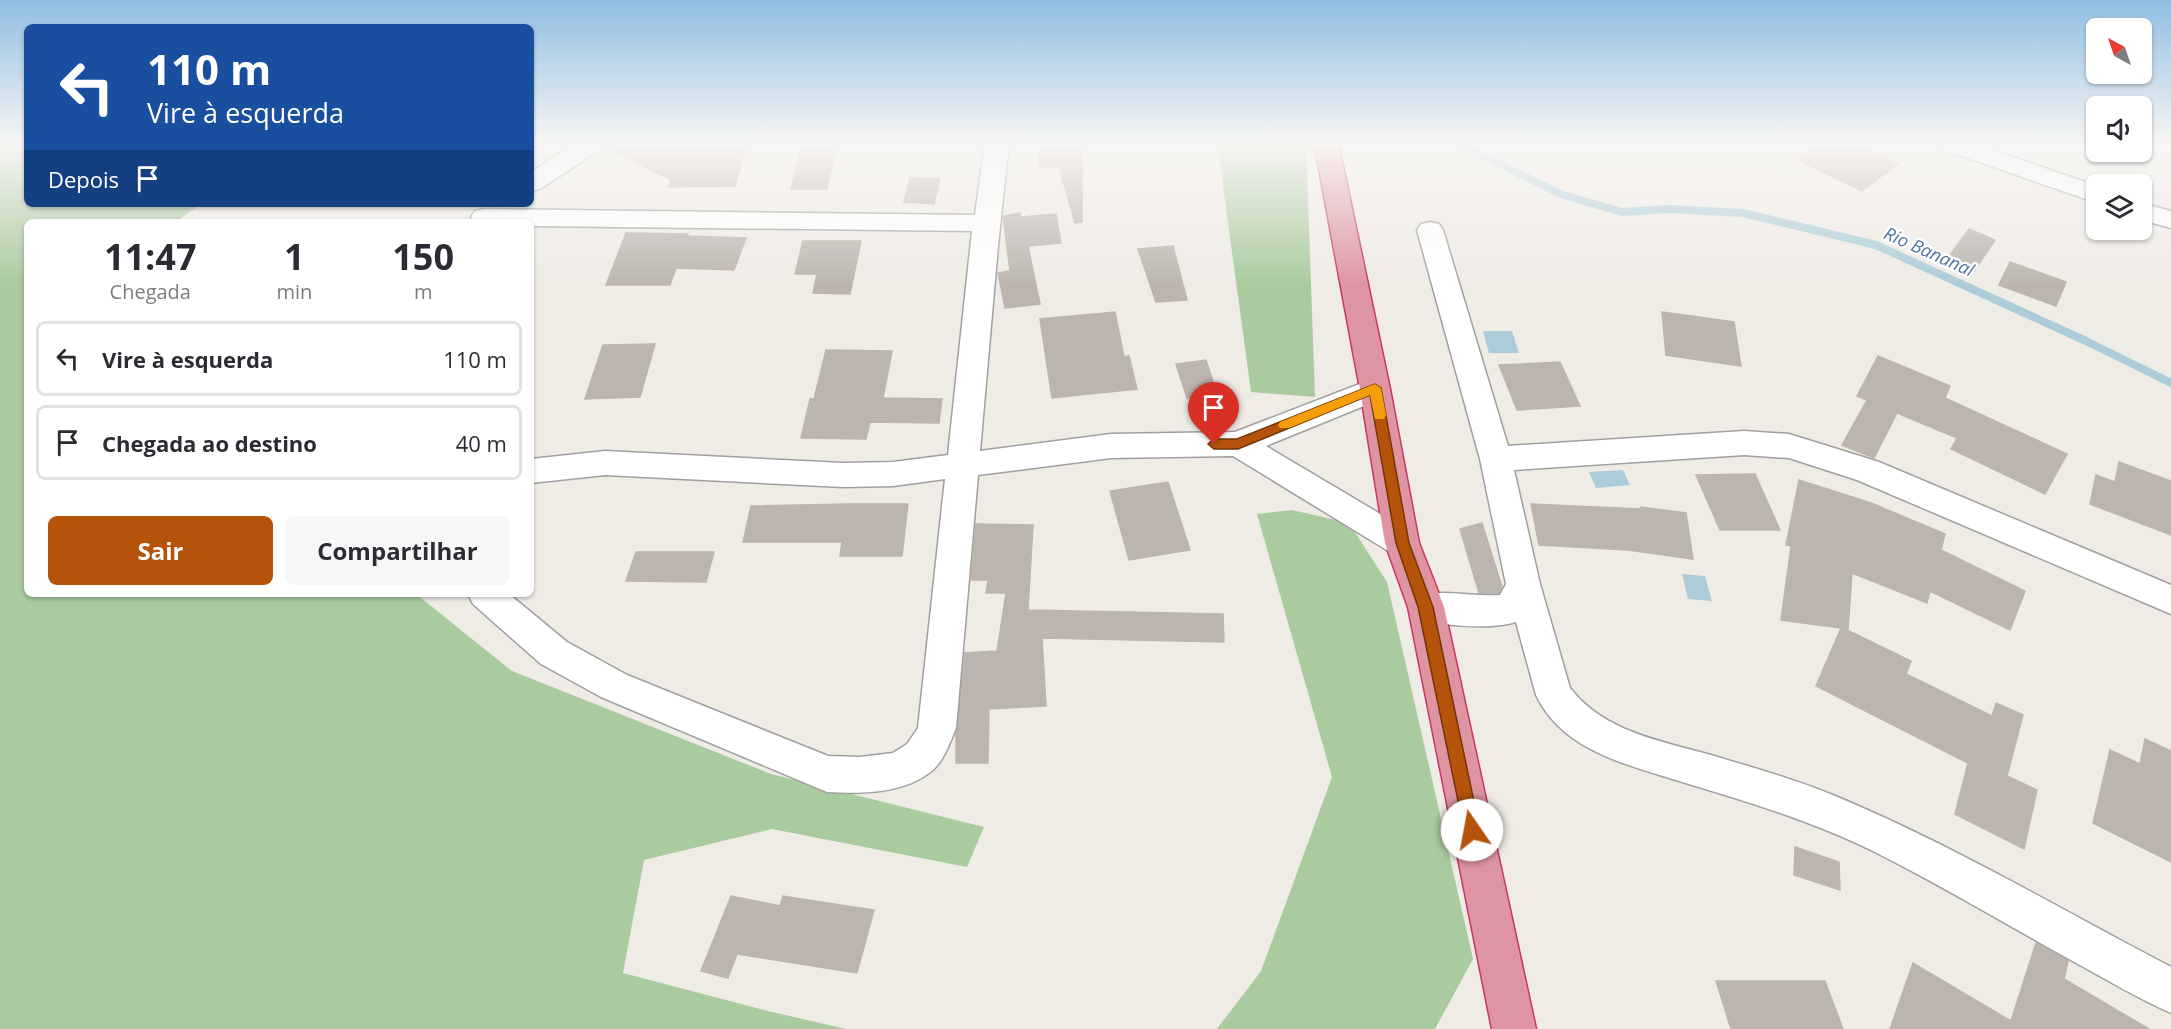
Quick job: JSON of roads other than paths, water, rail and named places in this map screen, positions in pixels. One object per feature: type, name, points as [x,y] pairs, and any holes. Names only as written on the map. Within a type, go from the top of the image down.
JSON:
[{"type":"highway","points":[[1336,190],[1375,388],[1402,543],[1426,607],[1514,1029]]},
{"type":"street","points":[[488,597],[554,653],[614,686],[827,774],[860,777],[895,770],[918,759],[933,744],[937,728],[992,190]]},
{"type":"street","points":[[488,214],[988,223]]},
{"type":"street","points":[[2152,214],[2171,220]]},
{"type":"street","points":[[1430,230],[1496,459],[1523,584],[1554,695],[1566,711],[1589,730],[1624,747],[1772,791],[1824,810],[1888,839],[2171,991]]},
{"type":"street","points":[[534,471],[605,463],[843,476],[962,467],[1111,446],[1238,444],[1375,388]]},
{"type":"street","points":[[1496,459],[1744,443],[1789,446],[1868,471],[2171,600]]},
{"type":"street","points":[[1238,444],[1402,543]]},
{"type":"street","points":[[1426,607],[1475,611],[1510,609],[1523,584]]},
{"type":"water","points":[[1483,331],[1512,331],[1519,353],[1489,353]]},
{"type":"water","points":[[1623,470],[1630,485],[1596,488],[1589,472]]},
{"type":"water","points":[[1682,574],[1705,576],[1712,601],[1688,599]]},
{"type":"waterway","name":"Rio Bananal","points":[[1553,190],[1622,212],[1669,209],[1743,213],[1876,245],[2086,341],[2171,383]]}]
